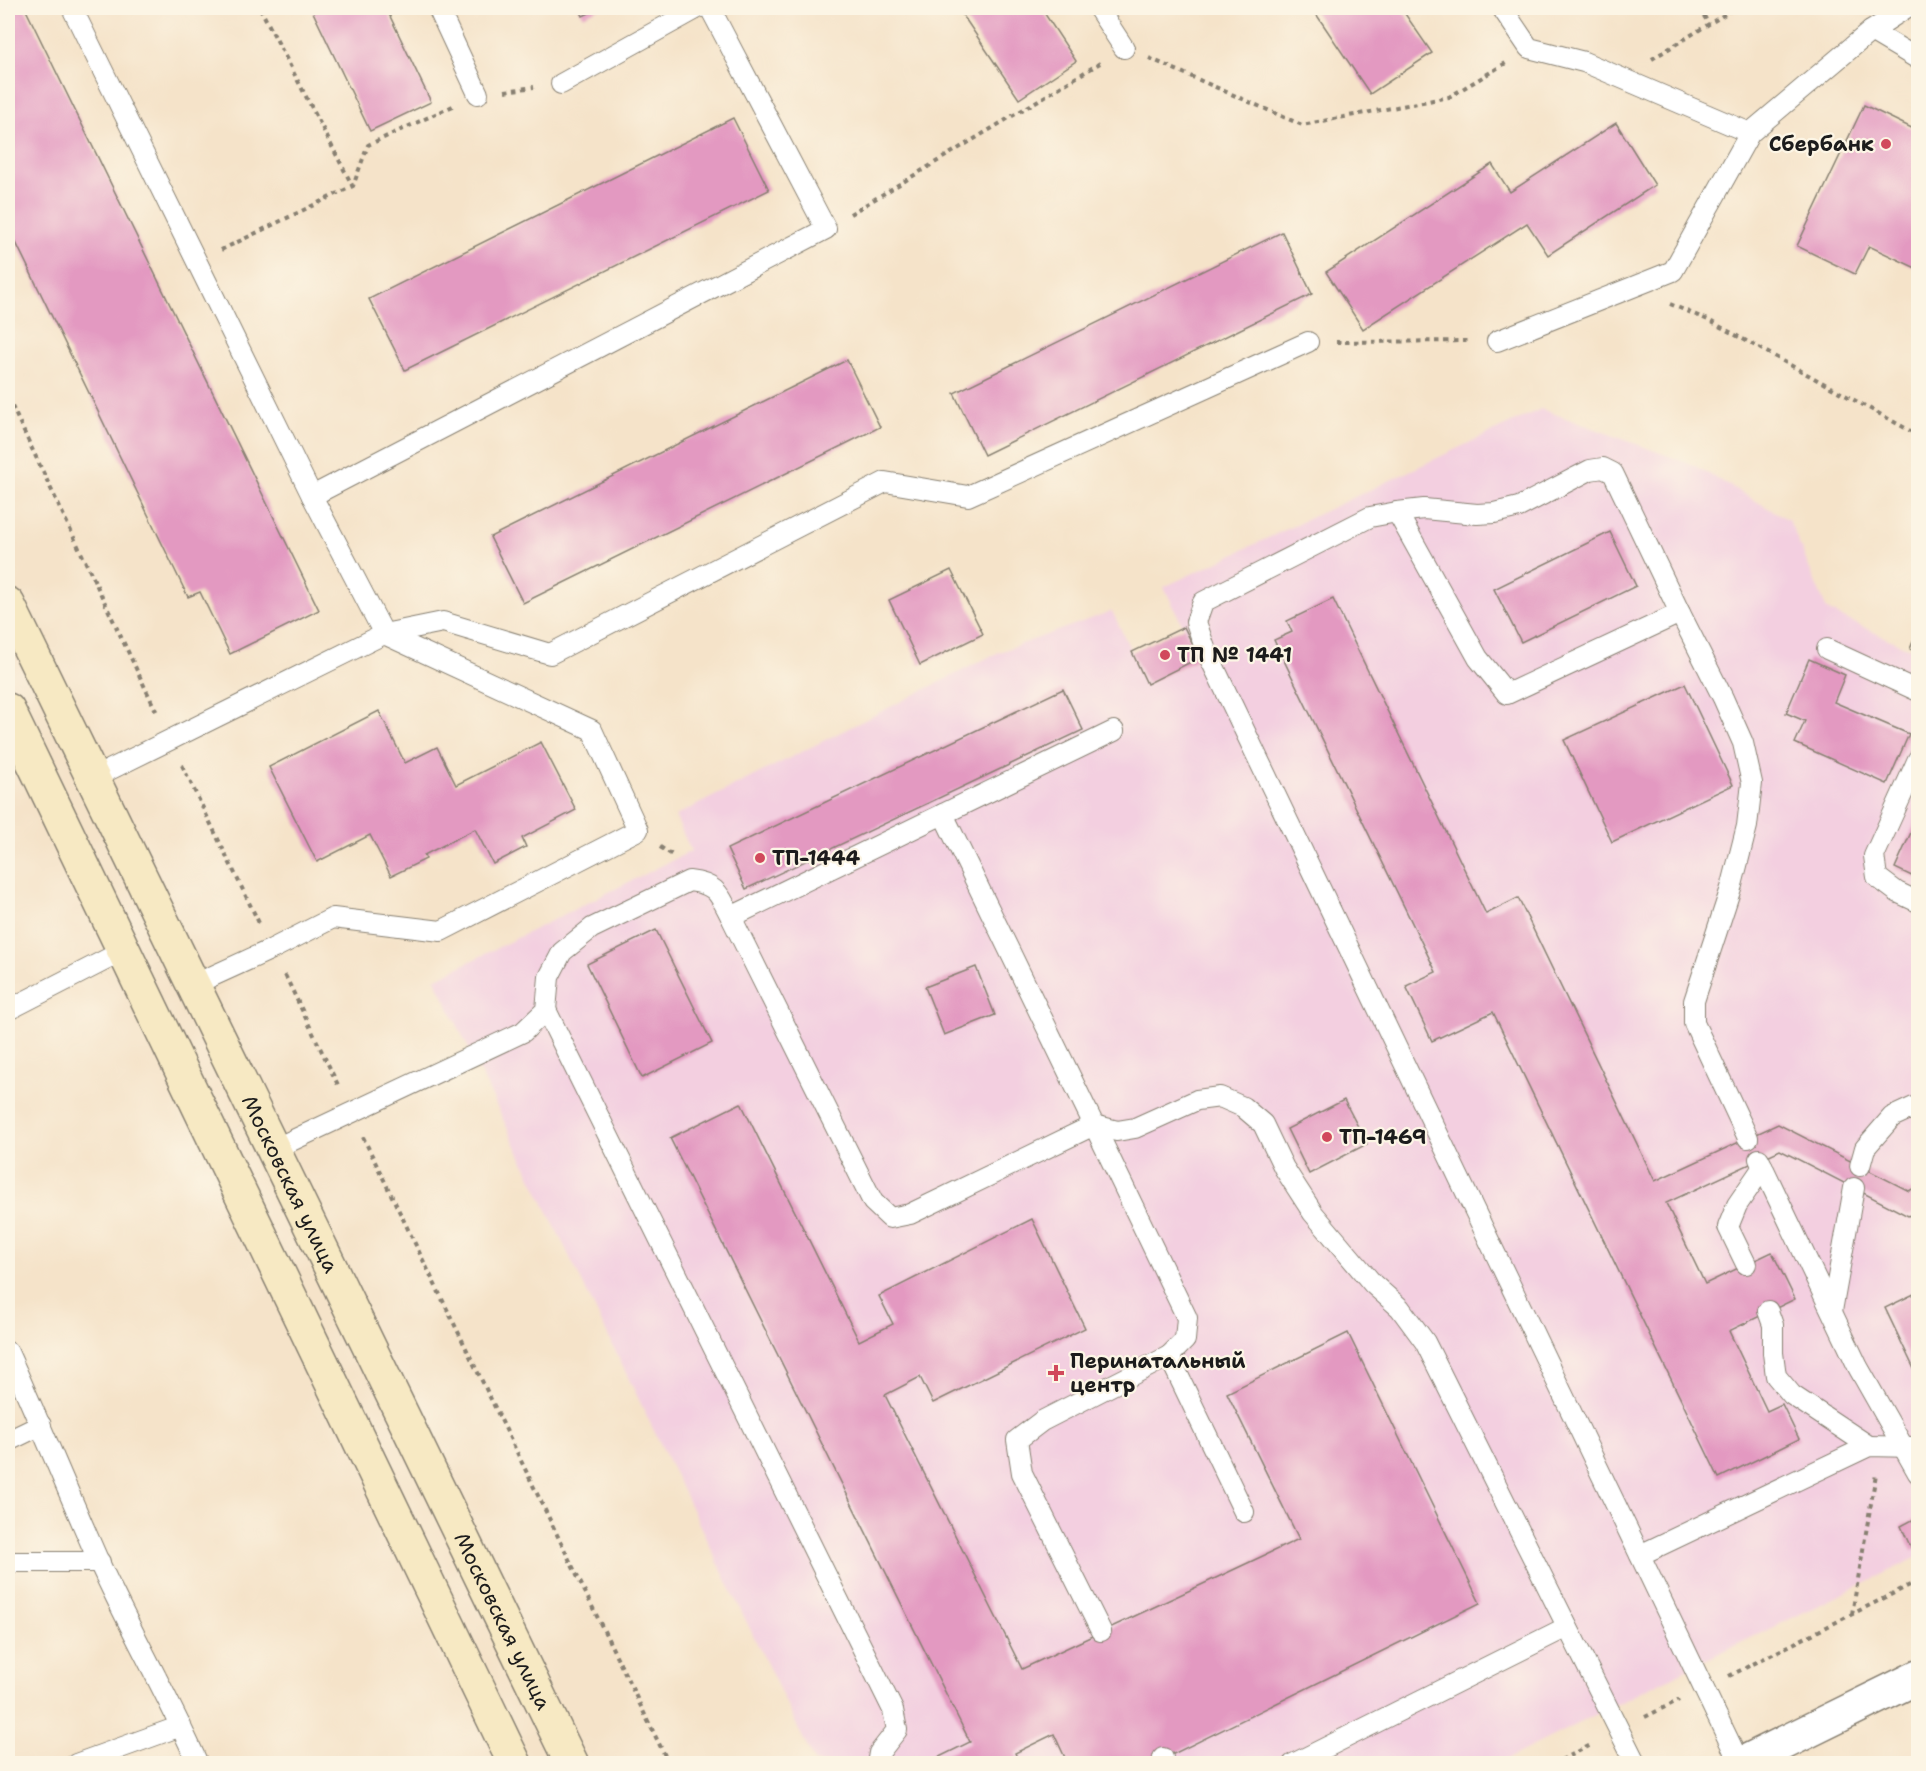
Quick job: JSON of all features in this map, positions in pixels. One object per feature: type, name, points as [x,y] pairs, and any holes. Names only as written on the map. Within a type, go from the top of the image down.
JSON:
[{"type":"main road","name":"Московская улица","points":[[8,604],[572,1764]]},
{"type":"main road","points":[[8,711],[515,1764]]},
{"type":"street","points":[[1741,1764],[1918,1677]]},
{"type":"lane","points":[[72,8],[312,496],[384,634],[592,730],[638,830],[441,931],[333,918],[193,985]]},
{"type":"lane","points":[[438,8],[478,94]]},
{"type":"lane","points":[[561,84],[698,8]]},
{"type":"lane","points":[[312,496],[826,229],[710,8]]},
{"type":"lane","points":[[1098,8],[1124,48]]},
{"type":"lane","points":[[1502,8],[1529,48],[1584,62],[1750,133]]},
{"type":"lane","points":[[1497,341],[1672,271],[1750,133],[1871,31],[1906,8]]},
{"type":"lane","points":[[1871,31],[1918,59]]},
{"type":"lane","points":[[93,778],[384,634],[443,622],[550,654],[885,482],[968,496],[1308,342]]},
{"type":"lane","points":[[1741,1764],[1205,648],[1196,622],[1203,602],[1370,517],[1424,509],[1477,514],[1494,513],[1519,507],[1590,470],[1603,468],[1613,474],[1723,698],[1739,734],[1752,783],[1747,826],[1732,885],[1694,1001],[1694,1023],[1748,1138]]},
{"type":"lane","points":[[1397,512],[1478,658],[1507,694],[1680,614]]},
{"type":"lane","points":[[1827,649],[1918,691]]},
{"type":"lane","points":[[732,917],[1114,731]]},
{"type":"lane","points":[[1918,759],[1874,856],[1877,877],[1918,902]]},
{"type":"lane","points":[[943,814],[1187,1318],[1185,1340],[1169,1356],[1042,1421],[1017,1440],[1022,1473],[1101,1631]]},
{"type":"lane","points":[[877,1764],[879,1753],[897,1730],[893,1710],[546,1010],[549,977],[562,952],[592,928],[689,881],[705,883],[719,894],[873,1202],[890,1218],[910,1214],[1094,1125],[1117,1131],[1136,1128],[1197,1100],[1220,1097],[1243,1107],[1263,1124],[1284,1168],[1313,1213],[1373,1284],[1400,1308],[1425,1341],[1636,1764]]},
{"type":"lane","points":[[8,1010],[123,951]]},
{"type":"lane","points":[[272,1150],[523,1032],[546,1010]]},
{"type":"lane","points":[[1860,1166],[1865,1148],[1892,1118],[1918,1105]]},
{"type":"lane","points":[[1746,1264],[1728,1227],[1737,1205],[1761,1163],[1858,1367],[1911,1447],[1918,1473]]},
{"type":"lane","points":[[1832,1311],[1854,1188]]},
{"type":"lane","points":[[1768,1311],[1773,1325],[1776,1376],[1792,1395],[1875,1446]]},
{"type":"lane","points":[[8,1352],[42,1425],[100,1562],[198,1764]]},
{"type":"lane","points":[[1169,1356],[1244,1512]]},
{"type":"lane","points":[[8,1441],[42,1425]]},
{"type":"lane","points":[[1640,1555],[1875,1446],[1911,1447]]},
{"type":"lane","points":[[8,1562],[100,1562]]},
{"type":"lane","points":[[1293,1764],[1567,1627]]},
{"type":"lane","points":[[76,1764],[181,1726]]},
{"type":"path","points":[[260,8],[352,186]]},
{"type":"path","points":[[1699,8],[1709,24]]},
{"type":"path","points":[[1622,78],[1735,8]]},
{"type":"path","points":[[826,229],[1124,48],[1302,125],[1449,97],[1529,48]]},
{"type":"path","points":[[197,262],[352,186],[368,145],[478,94],[561,84]]},
{"type":"path","points":[[1630,288],[1708,320],[1918,435]]},
{"type":"path","points":[[1308,342],[1497,341]]},
{"type":"path","points":[[8,398],[170,739],[668,1762],[662,1764]]},
{"type":"path","points":[[1852,1615],[1875,1446]]},
{"type":"path","points":[[1553,1764],[1918,1581]]},
{"type":"shaded area","points":[[1541,409],[1693,465],[1789,520],[1827,610],[1918,653],[1918,1557],[1499,1763],[815,1763],[435,979],[691,851],[675,816],[997,653],[1112,611],[1147,684],[1199,659],[1164,587]]},
{"type":"building","points":[[8,8],[25,8],[319,610],[230,654],[200,592],[188,597],[8,226]]},
{"type":"building","points":[[311,8],[386,8],[431,102],[370,131]]},
{"type":"building","points":[[579,8],[600,8],[583,16]]},
{"type":"building","points":[[958,8],[1041,8],[1076,61],[1019,99]]},
{"type":"building","points":[[1312,8],[1401,8],[1432,53],[1370,94]]},
{"type":"building","points":[[1864,105],[1918,131],[1918,269],[1869,246],[1855,274],[1797,246]]},
{"type":"building","points":[[733,118],[769,190],[405,370],[369,299]]},
{"type":"building","points":[[1616,123],[1655,185],[1548,255],[1527,223],[1363,329],[1326,272],[1492,164],[1510,192]]},
{"type":"building","points":[[1282,232],[1312,294],[984,455],[954,393]]},
{"type":"building","points":[[847,360],[880,427],[523,603],[490,537]]},
{"type":"building","points":[[1610,532],[1636,586],[1521,642],[1494,589]]},
{"type":"building","points":[[951,570],[983,634],[920,665],[889,600]]},
{"type":"building","points":[[1333,599],[1486,914],[1518,898],[1655,1181],[1778,1124],[1909,1191],[1918,1186],[1918,1211],[1908,1216],[1780,1150],[1666,1203],[1705,1284],[1772,1252],[1795,1299],[1729,1331],[1767,1411],[1782,1404],[1799,1439],[1719,1478],[1493,1012],[1432,1041],[1406,986],[1436,972],[1274,640],[1292,632],[1287,621]]},
{"type":"building","name":"ТП № 1441","points":[[1184,627],[1199,658],[1147,684],[1132,652]]},
{"type":"building","points":[[1918,630],[1918,653],[1910,649]]},
{"type":"building","points":[[1809,659],[1845,675],[1834,702],[1909,734],[1887,784],[1795,743],[1805,721],[1786,713]]},
{"type":"building","points":[[1685,684],[1733,785],[1612,842],[1564,740]]},
{"type":"building","points":[[1063,689],[1083,730],[746,889],[727,849]]},
{"type":"building","points":[[379,711],[405,763],[437,747],[456,785],[541,742],[576,810],[522,838],[526,847],[493,864],[475,829],[424,855],[426,859],[391,876],[370,835],[317,862],[269,767]]},
{"type":"building","points":[[1918,817],[1918,879],[1895,868]]},
{"type":"building","points":[[656,930],[712,1043],[642,1078],[587,964]]},
{"type":"building","points":[[976,967],[995,1015],[944,1035],[925,987]]},
{"type":"building","name":"ТП-1469","points":[[1344,1100],[1367,1144],[1309,1174],[1287,1129]]},
{"type":"building","points":[[741,1103],[859,1341],[893,1324],[879,1296],[1032,1219],[1085,1328],[933,1403],[920,1377],[885,1395],[1022,1669],[1299,1539],[1227,1393],[1348,1333],[1480,1603],[1153,1764],[1068,1764],[1054,1734],[1015,1753],[1020,1764],[925,1764],[970,1742],[670,1138]]},
{"type":"building","points":[[1918,1292],[1918,1369],[1915,1371],[1885,1308]]},
{"type":"building","points":[[1918,1517],[1918,1547],[1912,1550],[1901,1526]]},
{"type":"place","name":"Сбербанк","points":[[1886,144]]},
{"type":"place","name":"ТП № 1441","points":[[1165,655]]},
{"type":"place","name":"ТП-1444","points":[[760,858]]},
{"type":"place","name":"ТП-1469","points":[[1327,1137]]},
{"type":"place","name":"Перинатальный центр","points":[[1056,1373]]}]
